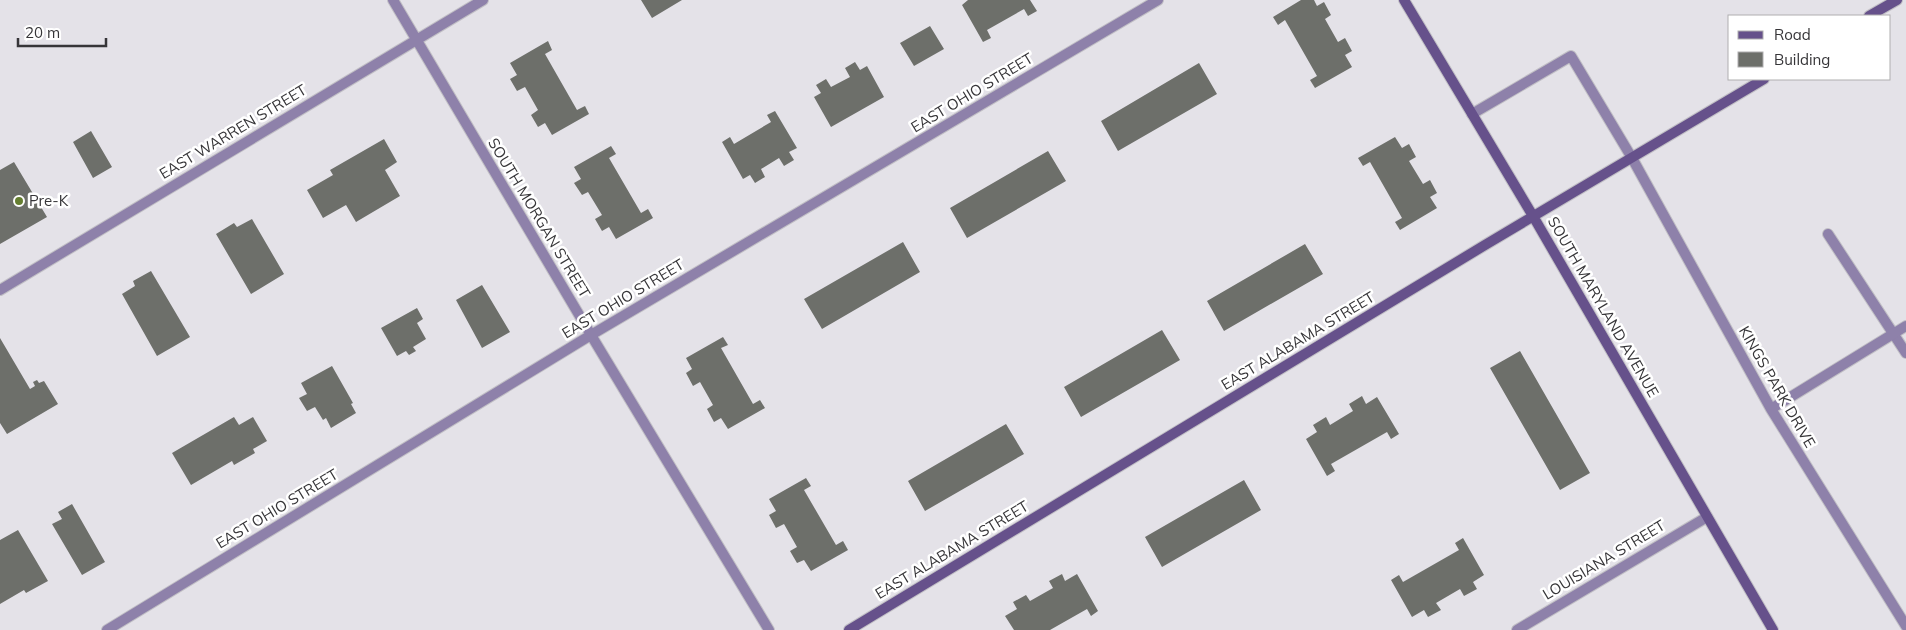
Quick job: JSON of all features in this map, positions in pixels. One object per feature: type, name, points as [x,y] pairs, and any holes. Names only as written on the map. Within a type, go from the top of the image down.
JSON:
[{"type":"street","name":"SOUTH MORGAN STREET","points":[[393,0],[591,335],[769,630]]},
{"type":"street","name":"EAST WARREN STREET","points":[[0,290],[483,0]]},
{"type":"street","name":"EAST OHIO STREET","points":[[107,630],[591,335],[1158,0]]},
{"type":"street","name":"SOUTH MARYLAND AVENUE","points":[[1404,0],[1533,216],[1773,630]]},
{"type":"street","points":[[1871,15],[1897,0]]},
{"type":"street","name":"KINGS PARK DRIVE","points":[[1472,114],[1571,56],[1632,158],[1771,409],[1906,626]]},
{"type":"street","name":"EAST ALABAMA STREET","points":[[849,630],[1533,216],[1762,80]]},
{"type":"street","points":[[1828,234],[1906,354]]},
{"type":"street","points":[[1771,409],[1906,326]]},
{"type":"street","name":"LOUISIANA STREET","points":[[1517,630],[1707,517]]},
{"type":"building","points":[[641,0],[682,0],[652,18]]},
{"type":"building","points":[[968,0],[1030,0],[1037,11],[1028,16],[1024,9],[987,30],[991,38],[983,42],[962,5]]},
{"type":"building","points":[[1301,0],[1314,0],[1317,6],[1324,2],[1331,15],[1325,19],[1338,42],[1345,38],[1352,51],[1345,55],[1352,67],[1315,88],[1310,80],[1317,76],[1285,20],[1278,25],[1273,17]]},
{"type":"building","points":[[930,26],[944,49],[914,66],[900,43]]},
{"type":"building","points":[[548,41],[552,50],[545,54],[577,110],[585,106],[589,114],[552,135],[545,123],[538,127],[531,115],[538,110],[525,87],[517,91],[510,79],[517,75],[510,63]]},
{"type":"building","points":[[855,62],[860,70],[867,66],[884,97],[831,127],[814,97],[821,93],[816,85],[826,79],[831,87],[850,77],[845,68]]},
{"type":"building","points":[[1199,63],[1217,94],[1118,151],[1101,121]]},
{"type":"building","points":[[775,111],[797,148],[789,152],[794,160],[784,166],[779,158],[761,169],[765,177],[755,183],[750,175],[743,179],[722,142],[730,137],[734,144],[771,122],[767,115]]},
{"type":"building","points":[[91,131],[112,167],[93,178],[73,142]]},
{"type":"building","points":[[1395,137],[1402,148],[1409,144],[1416,157],[1409,161],[1423,184],[1430,180],[1437,193],[1430,197],[1437,208],[1400,230],[1395,222],[1402,218],[1370,162],[1363,166],[1358,158]]},
{"type":"building","points":[[384,139],[397,162],[385,170],[400,196],[356,222],[346,205],[323,218],[307,190],[333,175],[330,170]]},
{"type":"building","points":[[611,146],[616,154],[609,158],[641,213],[648,209],[653,218],[616,239],[609,227],[602,231],[595,219],[602,215],[588,192],[582,195],[574,183],[581,179],[574,167]]},
{"type":"building","points":[[1048,151],[1066,181],[967,238],[950,208]]},
{"type":"building","name":"Pre-K","points":[[14,162],[47,217],[0,244],[0,170]]},
{"type":"building","points":[[252,219],[284,274],[251,294],[216,234],[234,223],[237,227]]},
{"type":"building","points":[[903,242],[920,272],[822,329],[804,299]]},
{"type":"building","points":[[1305,244],[1323,274],[1224,331],[1207,301]]},
{"type":"building","points":[[151,271],[190,337],[157,356],[122,294],[135,286],[133,281]]},
{"type":"building","points":[[482,285],[510,332],[482,348],[456,300]]},
{"type":"building","points":[[417,308],[423,319],[417,323],[426,339],[413,347],[416,351],[409,355],[406,351],[397,356],[381,328]]},
{"type":"building","points":[[1162,330],[1180,360],[1081,417],[1064,387]]},
{"type":"building","points":[[723,337],[728,345],[721,348],[753,404],[760,400],[765,408],[728,429],[721,418],[714,422],[707,409],[713,405],[700,382],[693,386],[686,373],[692,369],[686,358]]},
{"type":"building","points":[[0,338],[30,389],[35,386],[33,382],[37,380],[39,383],[44,381],[58,404],[7,434],[0,423]]},
{"type":"building","points":[[1520,351],[1590,473],[1560,490],[1490,368]]},
{"type":"building","points":[[332,366],[353,403],[351,404],[356,413],[331,428],[326,418],[323,420],[315,407],[307,411],[299,398],[307,394],[301,383]]},
{"type":"building","points":[[1362,396],[1366,404],[1377,397],[1399,434],[1391,439],[1387,432],[1331,464],[1335,471],[1327,476],[1306,439],[1317,432],[1313,425],[1326,417],[1330,425],[1353,411],[1349,404]]},
{"type":"building","points":[[234,417],[239,425],[253,417],[267,441],[253,449],[255,453],[234,465],[232,461],[191,485],[172,453]]},
{"type":"building","points":[[1006,424],[1024,454],[925,511],[908,481]]},
{"type":"building","points":[[806,478],[811,486],[804,490],[836,545],[843,541],[848,550],[811,571],[804,560],[797,563],[790,551],[797,547],[784,524],[776,528],[769,515],[776,511],[769,499]]},
{"type":"building","points":[[1244,480],[1261,510],[1162,567],[1145,537]]},
{"type":"building","points":[[72,504],[105,562],[82,575],[52,524],[62,519],[58,512]]},
{"type":"building","points":[[18,530],[48,581],[26,593],[24,590],[0,604],[0,540]]},
{"type":"building","points":[[1463,538],[1484,575],[1473,582],[1477,589],[1464,596],[1460,589],[1436,603],[1441,610],[1428,617],[1424,610],[1412,617],[1391,580],[1399,575],[1403,582],[1459,550],[1455,543]]},
{"type":"building","points":[[1062,574],[1065,581],[1077,574],[1098,611],[1091,616],[1087,609],[1050,630],[1014,630],[1005,616],[1017,609],[1013,602],[1026,595],[1030,601],[1053,588],[1049,581]]},
{"type":"place","name":"Pre-K","points":[[19,201]]}]
